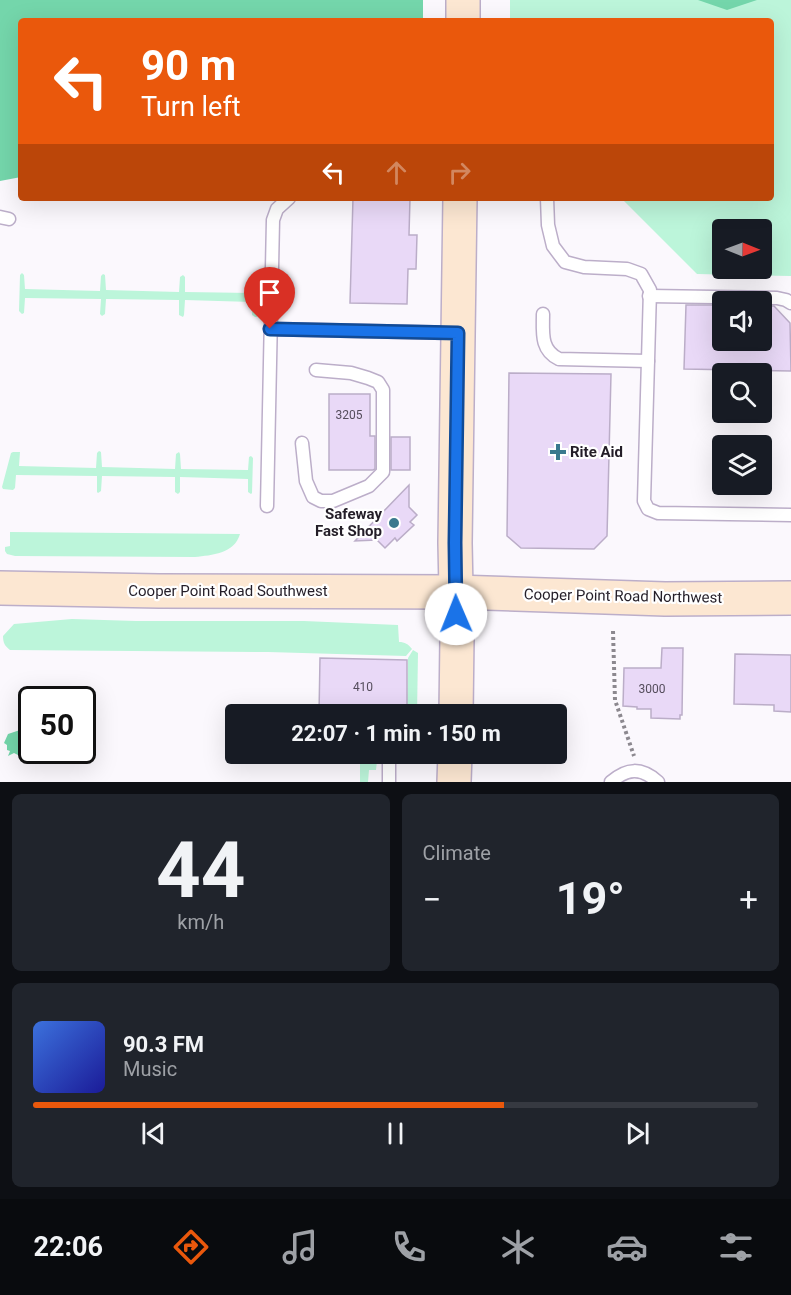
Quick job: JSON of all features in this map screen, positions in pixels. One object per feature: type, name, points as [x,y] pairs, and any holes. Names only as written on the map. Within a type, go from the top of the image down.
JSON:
[{"type":"main road","points":[[463,0],[463,18]]},
{"type":"main road","points":[[456,704],[455,543],[460,201]]},
{"type":"main road","name":"Cooper Point Road Southwest","points":[[0,588],[456,592]]},
{"type":"main road","name":"Cooper Point Road Northwest","points":[[456,592],[665,599],[791,598]]},
{"type":"lane","points":[[267,506],[273,220],[277,209],[286,201]]},
{"type":"lane","points":[[547,201],[548,225],[553,246],[565,262],[584,267],[627,269],[640,274],[650,290],[644,501],[648,509],[658,513],[791,515]]},
{"type":"lane","points":[[649,296],[777,298],[791,303]]},
{"type":"lane","points":[[543,314],[545,347],[552,356],[559,359],[648,361]]},
{"type":"lane","points":[[270,329],[458,333]]},
{"type":"lane","points":[[302,443],[306,481],[313,497],[321,501],[333,501],[369,486],[383,472],[383,390],[378,382],[351,373],[316,370]]},
{"type":"lane","points":[[389,764],[389,782]]},
{"type":"lane","points":[[611,782],[627,771],[639,771],[658,782]]},
{"type":"path","points":[[613,631],[615,700],[639,771]]},
{"type":"green space","points":[[0,0],[423,0],[423,18],[18,18],[18,178],[0,181]]},
{"type":"green space","points":[[510,0],[791,0],[791,276],[772,276],[772,219],[712,219],[712,274],[697,274],[624,201],[774,201],[774,18],[510,18]]},
{"type":"green space","points":[[698,0],[757,0],[727,10]]},
{"type":"green space","points":[[22,273],[25,289],[100,291],[103,274],[106,290],[179,292],[180,277],[183,275],[185,292],[252,293],[255,279],[257,281],[257,317],[252,315],[252,302],[185,300],[183,317],[179,315],[179,300],[106,299],[105,314],[102,316],[100,314],[101,299],[25,298],[22,314],[19,311],[20,275]]},
{"type":"green space","points":[[99,451],[102,467],[175,469],[176,454],[179,452],[181,469],[248,470],[251,456],[253,458],[252,493],[248,492],[248,479],[180,477],[178,494],[175,492],[175,477],[102,476],[101,491],[98,493],[97,476],[16,475],[13,490],[2,487],[13,452],[20,452],[19,466],[96,468]]},
{"type":"green space","points":[[10,532],[240,534],[228,550],[195,557],[15,556],[5,551],[5,547],[10,546]]},
{"type":"green space","points":[[72,619],[304,621],[398,625],[399,642],[403,642],[412,649],[406,656],[268,652],[10,650],[4,642],[3,636],[14,624]]},
{"type":"green space","points":[[413,650],[418,653],[417,704],[407,704],[408,658]]},
{"type":"green space","points":[[18,731],[18,755],[14,753],[8,756],[10,751],[4,743],[8,734]]},
{"type":"green space","points":[[360,764],[377,764],[376,770],[369,770],[368,782],[360,782]]},
{"type":"building","points":[[353,201],[410,201],[409,235],[417,235],[416,269],[408,269],[407,304],[350,303]]},
{"type":"building","points":[[686,305],[712,305],[712,351],[772,351],[772,306],[790,323],[791,371],[772,371],[772,363],[712,363],[712,370],[684,369]]},
{"type":"building","points":[[509,373],[611,374],[607,536],[594,549],[521,548],[507,536]]},
{"type":"building","points":[[329,394],[370,394],[370,436],[375,436],[375,469],[329,470]]},
{"type":"building","points":[[391,437],[410,437],[410,470],[391,470]]},
{"type":"building","name":"Safeway Fast Shop","points":[[409,485],[409,507],[417,515],[410,522],[414,525],[397,541],[395,538],[385,548],[377,540],[355,541]]},
{"type":"building","points":[[662,648],[683,648],[682,715],[680,719],[651,718],[651,709],[623,706],[624,668],[661,668]]},
{"type":"building","points":[[735,654],[791,655],[791,712],[774,711],[774,705],[734,704]]},
{"type":"building","points":[[320,658],[407,660],[407,704],[319,704]]},
{"type":"place","name":"Rite Aid","points":[[558,452]]},
{"type":"place","name":"Safeway Fast Shop","points":[[394,523]]},
{"type":"route","points":[[270,329],[458,333],[456,614]]}]
